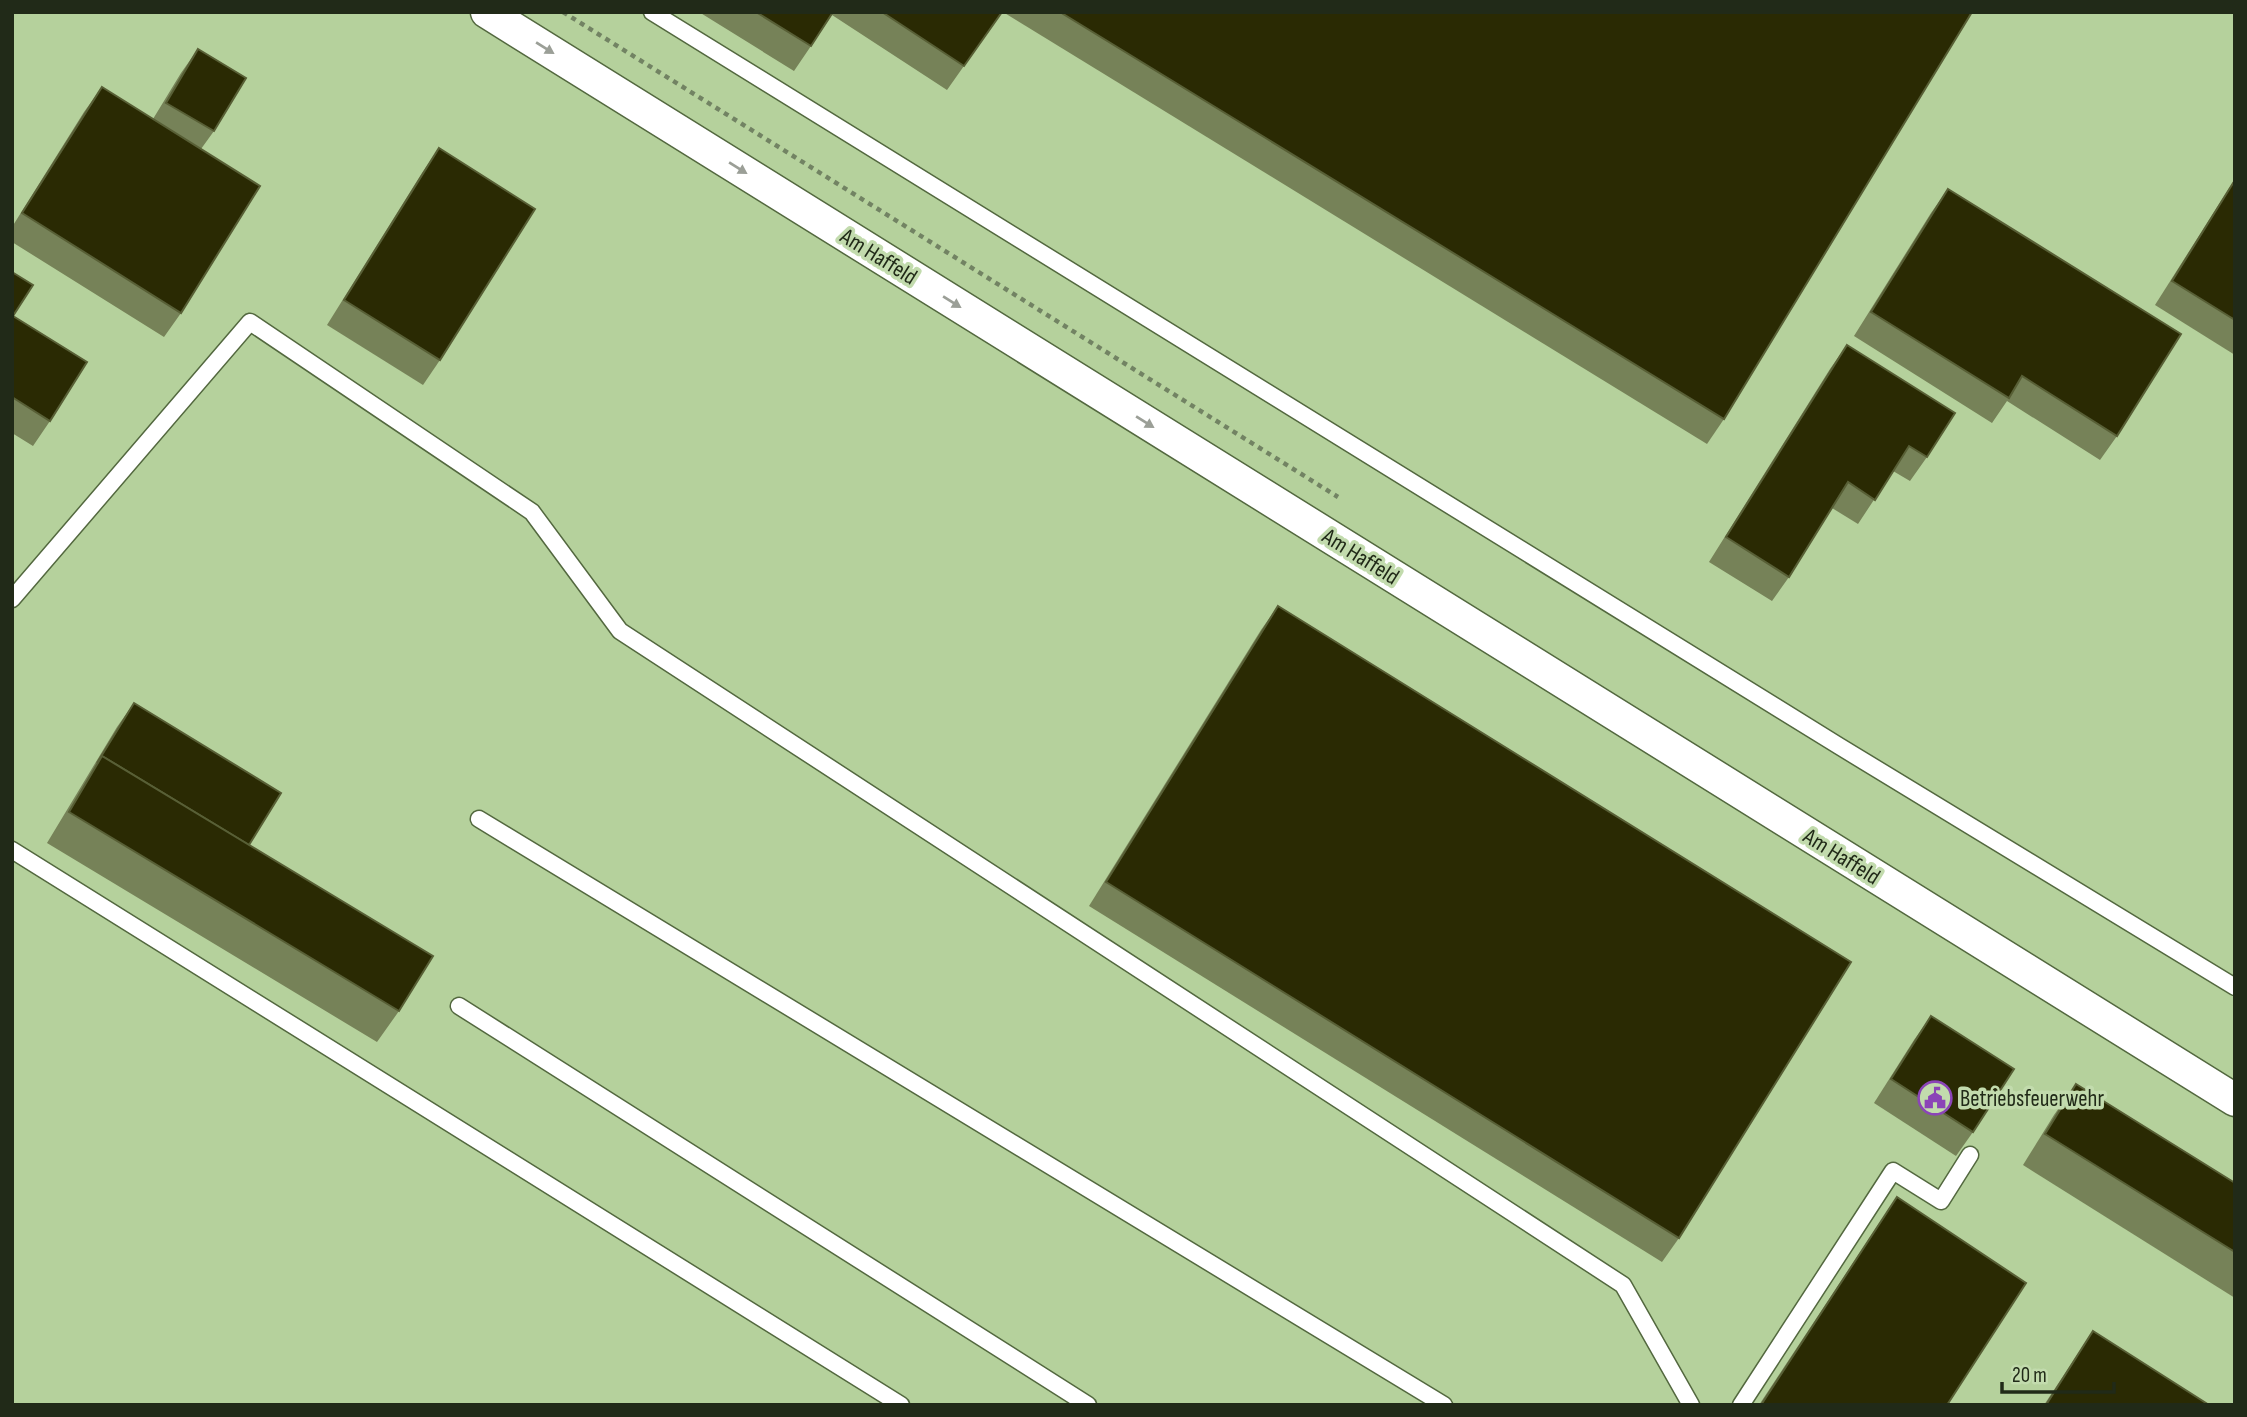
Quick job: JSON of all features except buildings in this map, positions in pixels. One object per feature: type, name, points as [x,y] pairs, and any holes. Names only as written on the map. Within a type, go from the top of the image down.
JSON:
[{"type":"street","name":"Am Haffeld","points":[[487,12],[2235,1100]]},
{"type":"lane","points":[[652,12],[1839,746],[2235,987]]},
{"type":"lane","points":[[12,598],[250,322],[531,512],[620,631],[1623,1284],[1691,1405]]},
{"type":"lane","points":[[479,819],[1444,1405]]},
{"type":"lane","points":[[12,850],[901,1405]]},
{"type":"lane","points":[[459,1006],[1088,1405]]},
{"type":"lane","points":[[1741,1405],[1893,1171],[1941,1201],[1970,1155]]},
{"type":"shaded area","points":[[12,12],[2235,12],[2235,1405],[12,1405]]},
{"type":"place","name":"Betriebsfeuerwehr","points":[[1935,1098]]}]
